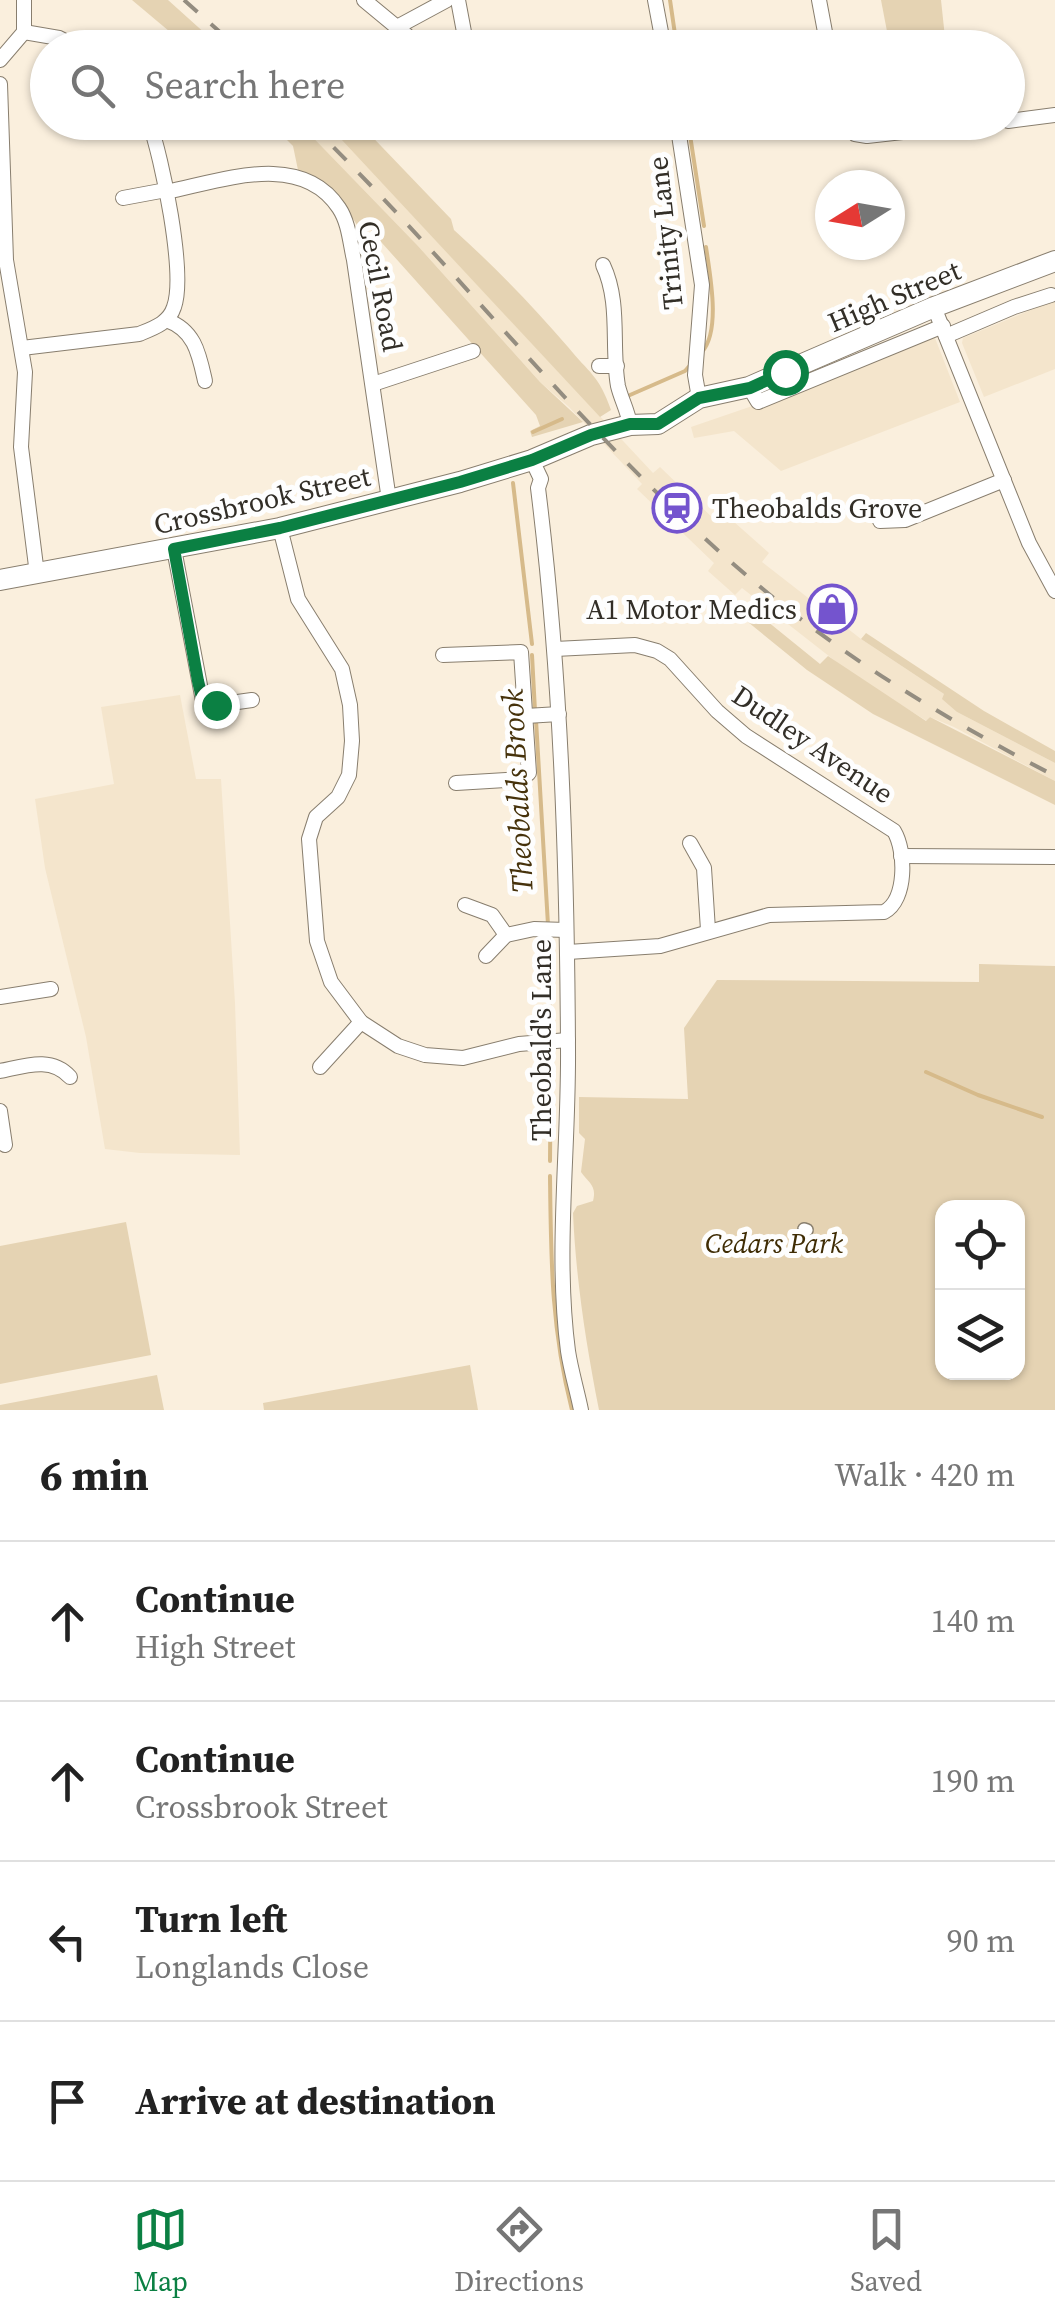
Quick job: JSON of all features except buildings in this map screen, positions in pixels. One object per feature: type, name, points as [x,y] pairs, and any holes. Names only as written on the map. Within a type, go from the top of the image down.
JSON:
[{"type":"main road","name":"High Street","points":[[532,460],[564,444],[630,424],[658,424],[699,398],[750,388],[941,323],[1004,280],[1055,261]]},
{"type":"main road","name":"Crossbrook Street","points":[[0,580],[280,528],[532,460]]},
{"type":"street","points":[[0,60],[24,32],[24,0]]},
{"type":"street","points":[[364,0],[401,30]]},
{"type":"street","points":[[397,27],[447,0]]},
{"type":"street","points":[[458,0],[464,30]]},
{"type":"street","points":[[655,0],[661,30]]},
{"type":"street","points":[[819,0],[825,30]]},
{"type":"street","points":[[24,32],[30,33]]},
{"type":"street","points":[[0,84],[6,260],[25,372],[21,448],[37,574]]},
{"type":"street","points":[[1025,119],[1055,115]]},
{"type":"street","points":[[22,348],[139,334],[166,320],[174,310],[177,296],[166,191],[155,140]]},
{"type":"street","name":"Trinity Lane","points":[[681,140],[702,285],[696,370],[699,398]]},
{"type":"street","name":"Cecil Road","points":[[123,198],[283,172],[307,180],[330,197],[347,224],[389,500]]},
{"type":"street","points":[[603,265],[609,282],[618,387],[630,424]]},
{"type":"street","points":[[1004,280],[1014,306]]},
{"type":"street","points":[[1051,296],[941,323],[1029,543],[1055,592]]},
{"type":"street","points":[[166,320],[184,328],[194,340],[205,381]]},
{"type":"street","points":[[374,384],[472,351]]},
{"type":"street","points":[[599,366],[617,366]]},
{"type":"street","name":"Theobald's Lane","points":[[532,460],[540,472],[538,488],[555,649],[540,715],[554,930],[568,952],[556,1041],[568,1147],[563,1246],[568,1351],[582,1410]]},
{"type":"street","points":[[880,521],[905,520],[1004,480]]},
{"type":"street","points":[[280,528],[303,611],[336,658],[348,690],[352,741],[348,775],[338,797],[312,825],[310,853],[324,968],[338,994],[361,1022],[398,1046],[439,1058],[479,1056],[519,1044],[556,1041]]},
{"type":"street","points":[[174,549],[203,702],[216,705],[252,700]]},
{"type":"street","name":"Dudley Avenue","points":[[555,649],[636,646],[664,655],[746,736],[894,830],[901,856]]},
{"type":"street","points":[[443,656],[521,652],[540,715],[528,773],[522,778],[456,783]]},
{"type":"street","points":[[690,844],[704,868],[708,930]]},
{"type":"street","points":[[568,952],[660,946],[769,915],[884,912],[895,905],[899,896],[901,856],[1055,856]]},
{"type":"street","points":[[464,905],[492,915],[506,935]]},
{"type":"street","points":[[486,956],[506,935],[534,929],[554,930]]},
{"type":"street","points":[[0,997],[51,989]]},
{"type":"street","points":[[320,1067],[361,1022]]},
{"type":"street","points":[[0,1071],[36,1064],[55,1065],[70,1077]]},
{"type":"street","points":[[0,1111],[6,1145]]},
{"type":"shaded area","points":[[315,140],[342,140],[653,473],[660,467],[717,522],[725,514],[769,553],[762,562],[861,639],[944,694],[957,712],[1055,763],[1055,781],[954,727],[930,717],[927,721],[857,678],[742,588],[735,595],[708,571],[714,563],[637,489],[642,484],[540,382],[418,246]]},
{"type":"shaded area","points":[[1055,300],[1055,369],[984,397],[963,338]]},
{"type":"shaded area","points":[[935,338],[960,402],[781,471],[734,431],[694,438],[691,427],[808,387]]},
{"type":"shaded area","points":[[180,695],[196,779],[221,779],[240,1155],[105,1149],[86,1037],[45,868],[35,799],[114,784],[101,707]]},
{"type":"green space","points":[[132,0],[168,0],[201,30],[168,30]]},
{"type":"green space","points":[[881,0],[941,0],[944,30],[887,30]]},
{"type":"green space","points":[[287,140],[315,140],[418,246],[540,382],[583,422],[532,437],[530,431],[540,426],[536,415],[365,224],[357,225],[332,192],[298,170],[293,146]]},
{"type":"green space","points":[[342,140],[375,140],[451,219],[454,230],[541,316],[598,382],[611,410],[600,417]]},
{"type":"green space","points":[[751,608],[820,664],[828,656],[926,721],[930,717],[1055,781],[1055,805],[873,714],[807,670],[743,618]]},
{"type":"green space","points":[[866,633],[984,711],[1055,751],[1055,763],[957,712],[942,699],[944,694],[861,639]]},
{"type":"green space","name":"Cedars Park","points":[[979,964],[1055,966],[1055,1410],[599,1410],[574,1238],[573,1213],[577,1206],[593,1201],[594,1196],[592,1185],[581,1172],[585,1139],[579,1133],[579,1097],[688,1099],[684,1028],[717,980],[979,982]]},
{"type":"green space","points":[[126,1222],[151,1355],[0,1384],[0,1246]]},
{"type":"green space","points":[[470,1365],[478,1410],[264,1410],[263,1403]]},
{"type":"green space","points":[[157,1375],[164,1410],[0,1410],[0,1405]]},
{"type":"waterway","name":"Theobalds Brook","points":[[670,0],[674,30]]},
{"type":"waterway","name":"Theobalds Brook","points":[[691,140],[704,226]]},
{"type":"waterway","name":"Theobalds Brook","points":[[702,352],[713,316],[706,247]]},
{"type":"waterway","name":"Theobalds Brook","points":[[630,395],[685,371],[692,363]]},
{"type":"waterway","name":"Theobalds Brook","points":[[533,432],[562,419]]},
{"type":"waterway","name":"Theobalds Brook","points":[[513,483],[532,644]]},
{"type":"waterway","name":"Theobalds Brook","points":[[532,655],[535,711]]},
{"type":"waterway","name":"Theobalds Brook","points":[[536,720],[548,925]]},
{"type":"waterway","name":"Theobalds Brook","points":[[548,940],[551,1036]]},
{"type":"waterway","name":"Theobalds Brook","points":[[550,1161],[551,1046]]},
{"type":"waterway","points":[[926,1072],[1042,1117]]},
{"type":"waterway","name":"Theobalds Brook","points":[[550,1176],[556,1322],[572,1410]]},
{"type":"railway","points":[[184,0],[218,30]]},
{"type":"railway","points":[[326,140],[563,396],[722,554],[801,619],[881,676],[1055,776]]},
{"type":"place","name":"Theobalds Grove","points":[[677,508]]},
{"type":"place","name":"A1 Motor Medics","points":[[832,609]]},
{"type":"route","points":[[216,705],[203,702],[174,549],[280,528],[460,482],[532,460],[591,435],[630,424],[658,424],[699,398],[750,388],[785,372]]}]
